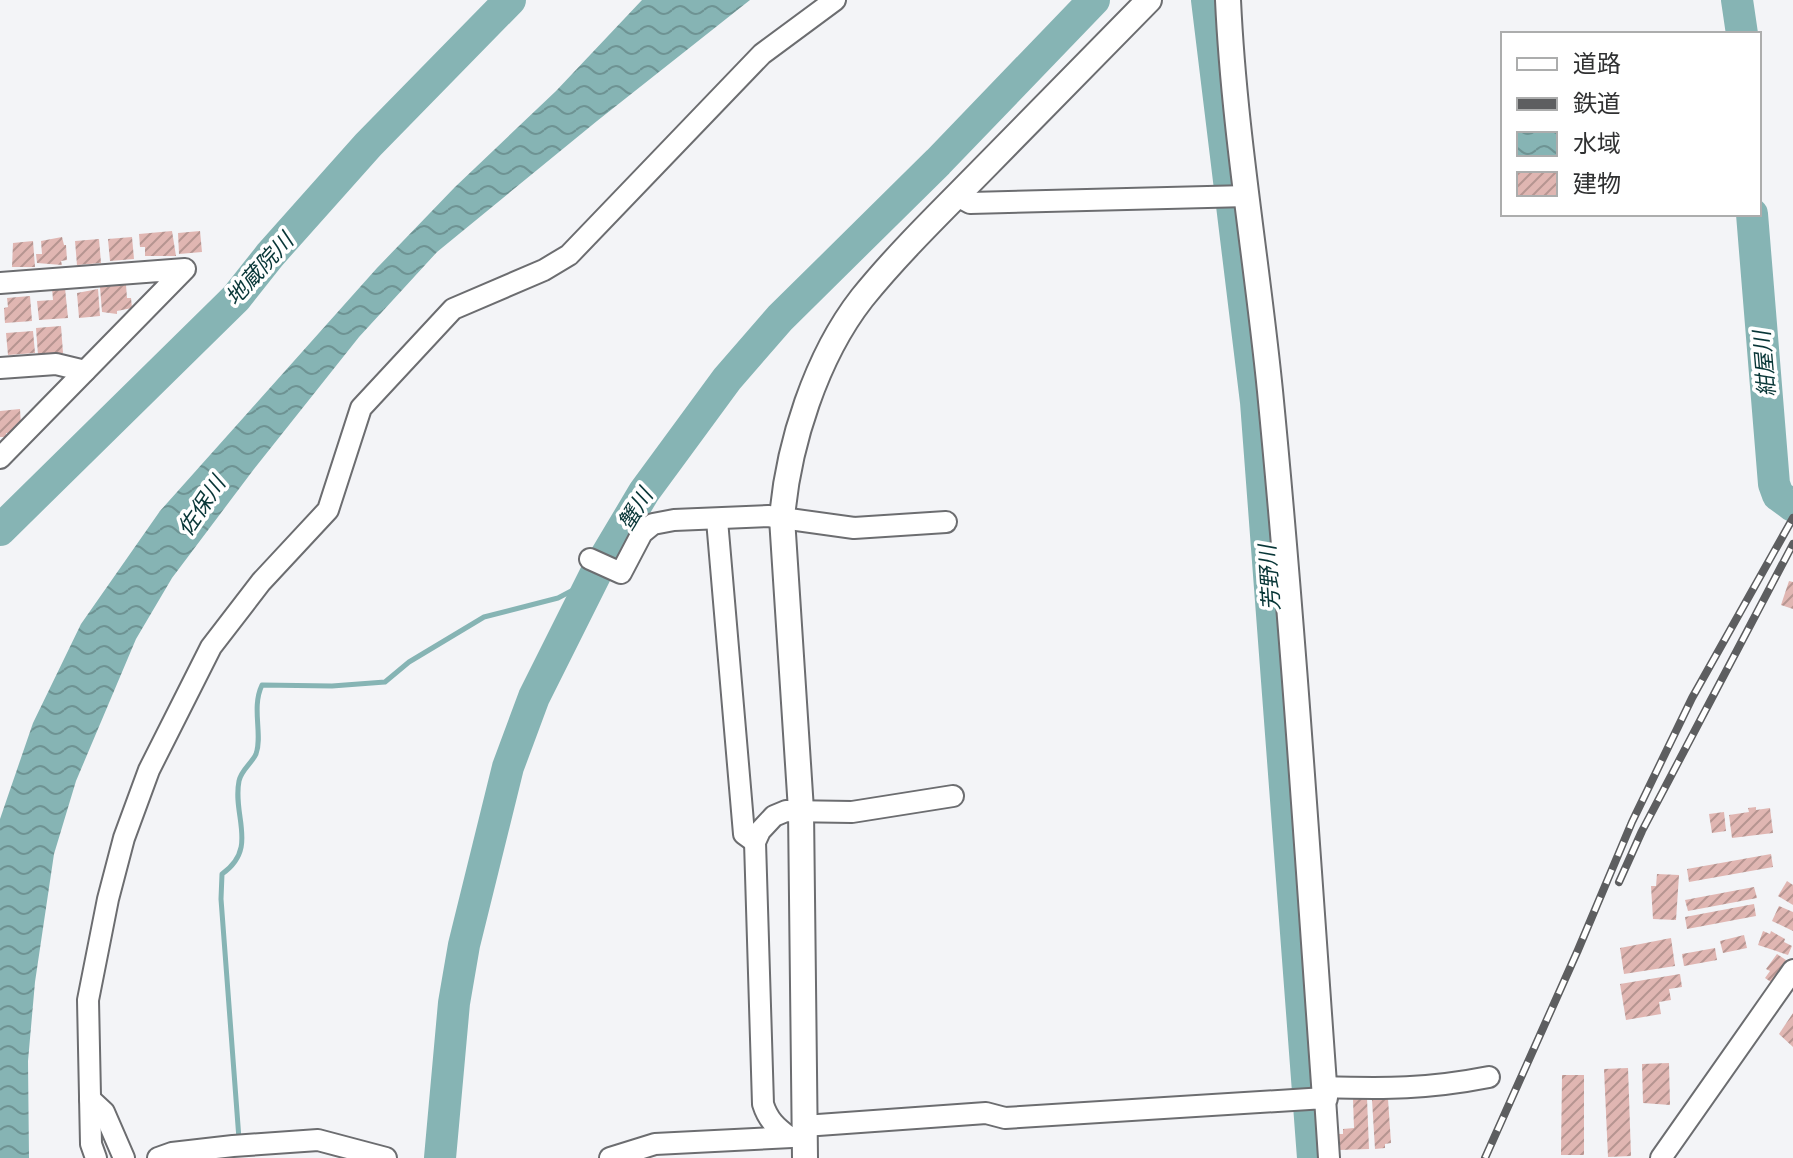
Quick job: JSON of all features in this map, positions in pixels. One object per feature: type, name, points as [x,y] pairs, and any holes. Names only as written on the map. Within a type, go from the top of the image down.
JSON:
[{"type":"street","points":[[96,1158],[91,1144],[88,1000],[124,838],[149,770],[211,647],[261,582],[328,510],[361,408],[453,309],[544,270],[569,255],[762,54],[835,0]]},
{"type":"street","points":[[801,1139],[801,810],[782,518],[784,485],[800,421],[825,359],[861,300],[920,233],[1149,0]]},
{"type":"street","points":[[1228,0],[1232,76],[1261,294],[1275,445],[1329,1158]]},
{"type":"street","points":[[957,196],[970,203],[1248,196]]},
{"type":"street","points":[[0,283],[185,269],[1,455]]},
{"type":"street","points":[[0,368],[56,364],[85,371]]},
{"type":"street","points":[[590,559],[621,573],[642,533],[653,524],[674,520],[768,516],[854,528],[946,522]]},
{"type":"street","points":[[717,520],[744,834],[755,842]]},
{"type":"street","points":[[801,1139],[774,1125],[766,1115],[763,1104],[755,842],[760,831],[774,816],[786,811],[852,812],[953,796]]},
{"type":"street","points":[[1661,1158],[1793,970]]},
{"type":"street","points":[[610,1158],[655,1144],[801,1139],[986,1113],[1005,1118],[1299,1099],[1325,1092],[1444,1086],[1489,1077]]},
{"type":"street","points":[[90,1099],[104,1112],[124,1158]]},
{"type":"street","points":[[158,1158],[172,1153],[233,1146],[318,1140],[386,1158]]},
{"type":"water","name":"佐保川","points":[[642,0],[750,0],[437,252],[359,337],[254,469],[172,578],[136,639],[76,781],[54,854],[35,982],[28,1061],[29,1158],[0,1158],[0,819],[33,723],[81,624],[160,511],[377,268],[455,187],[556,91]]},
{"type":"building","points":[[172,231],[176,256],[145,256],[145,247],[140,247],[139,234]]},
{"type":"building","points":[[200,231],[202,252],[179,254],[178,233]]},
{"type":"building","points":[[62,237],[67,260],[61,261],[62,265],[37,263],[36,254],[42,254],[41,241]]},
{"type":"building","points":[[132,237],[134,259],[110,261],[108,239]]},
{"type":"building","points":[[99,239],[101,263],[77,265],[75,241]]},
{"type":"building","points":[[33,241],[35,267],[12,267],[13,243]]},
{"type":"building","points":[[126,285],[132,308],[117,311],[117,314],[102,312],[100,287]]},
{"type":"building","points":[[52,288],[65,288],[68,318],[39,320],[37,301],[53,300]]},
{"type":"building","points":[[98,289],[100,316],[79,318],[77,293]]},
{"type":"building","points":[[30,296],[32,321],[5,323],[7,298]]},
{"type":"building","points":[[61,326],[63,353],[38,355],[36,328]]},
{"type":"building","points":[[33,331],[35,353],[8,355],[6,333]]},
{"type":"building","points":[[20,409],[21,425],[14,426],[14,433],[6,433],[7,437],[0,437],[0,411]]},
{"type":"building","points":[[1789,581],[1793,582],[1793,609],[1781,605]]},
{"type":"building","points":[[1756,807],[1756,810],[1770,808],[1773,833],[1732,838],[1729,815],[1749,812],[1748,808]]},
{"type":"building","points":[[1724,812],[1726,831],[1712,833],[1709,814]]},
{"type":"building","points":[[1771,854],[1773,867],[1689,882],[1687,869]]},
{"type":"building","points":[[1657,874],[1679,875],[1676,920],[1653,919],[1651,886],[1656,886]]},
{"type":"building","points":[[1787,881],[1793,885],[1793,905],[1778,896]]},
{"type":"building","points":[[1754,887],[1757,898],[1688,911],[1685,900]]},
{"type":"building","points":[[1754,904],[1756,916],[1687,929],[1685,917]]},
{"type":"building","points":[[1779,906],[1793,912],[1793,931],[1772,921]]},
{"type":"building","points":[[1763,931],[1770,934],[1771,931],[1785,939],[1784,942],[1792,946],[1788,955],[1758,945]]},
{"type":"building","points":[[1744,935],[1747,948],[1723,953],[1720,941]]},
{"type":"building","points":[[1671,938],[1675,966],[1624,974],[1620,948]]},
{"type":"building","points":[[1715,948],[1717,960],[1684,966],[1682,954]]},
{"type":"building","points":[[1777,954],[1786,960],[1771,982],[1765,978],[1770,971],[1766,969]]},
{"type":"building","points":[[1680,974],[1682,987],[1669,989],[1671,1000],[1659,1002],[1661,1014],[1626,1020],[1620,984]]},
{"type":"building","points":[[1793,1013],[1793,1047],[1779,1034]]},
{"type":"building","points":[[1669,1063],[1670,1105],[1643,1103],[1642,1064]]},
{"type":"building","points":[[1628,1068],[1631,1156],[1608,1157],[1604,1069]]},
{"type":"building","points":[[1562,1075],[1584,1075],[1584,1155],[1561,1155]]},
{"type":"building","points":[[1367,1098],[1369,1149],[1339,1150],[1338,1134],[1343,1134],[1343,1129],[1354,1128],[1353,1099]]},
{"type":"building","points":[[1388,1099],[1391,1143],[1385,1144],[1385,1148],[1375,1149],[1372,1100]]},
{"type":"waterway","name":"地蔵院川","points":[[0,530],[236,298],[368,145],[510,0]]},
{"type":"waterway","name":"蟹川","points":[[440,1158],[454,1003],[464,945],[508,767],[534,697],[597,571],[644,492],[727,379],[780,318],[938,162],[1094,0]]},
{"type":"waterway","name":"芳野川","points":[[1207,0],[1256,402],[1313,1158]]},
{"type":"waterway","name":"紺屋川","points":[[1737,0],[1742,32]]},
{"type":"waterway","name":"紺屋川","points":[[1752,216],[1774,484],[1778,495],[1793,506]]},
{"type":"waterway","points":[[239,1139],[221,899],[222,874],[233,864],[242,842],[239,781],[258,747],[257,703],[262,685],[332,686],[385,682],[409,662],[484,617],[558,598],[592,580]]},
{"type":"railway","points":[[1485,1158],[1632,822],[1692,698],[1793,518]]},
{"type":"railway","points":[[1619,882],[1642,831],[1793,544]]}]
